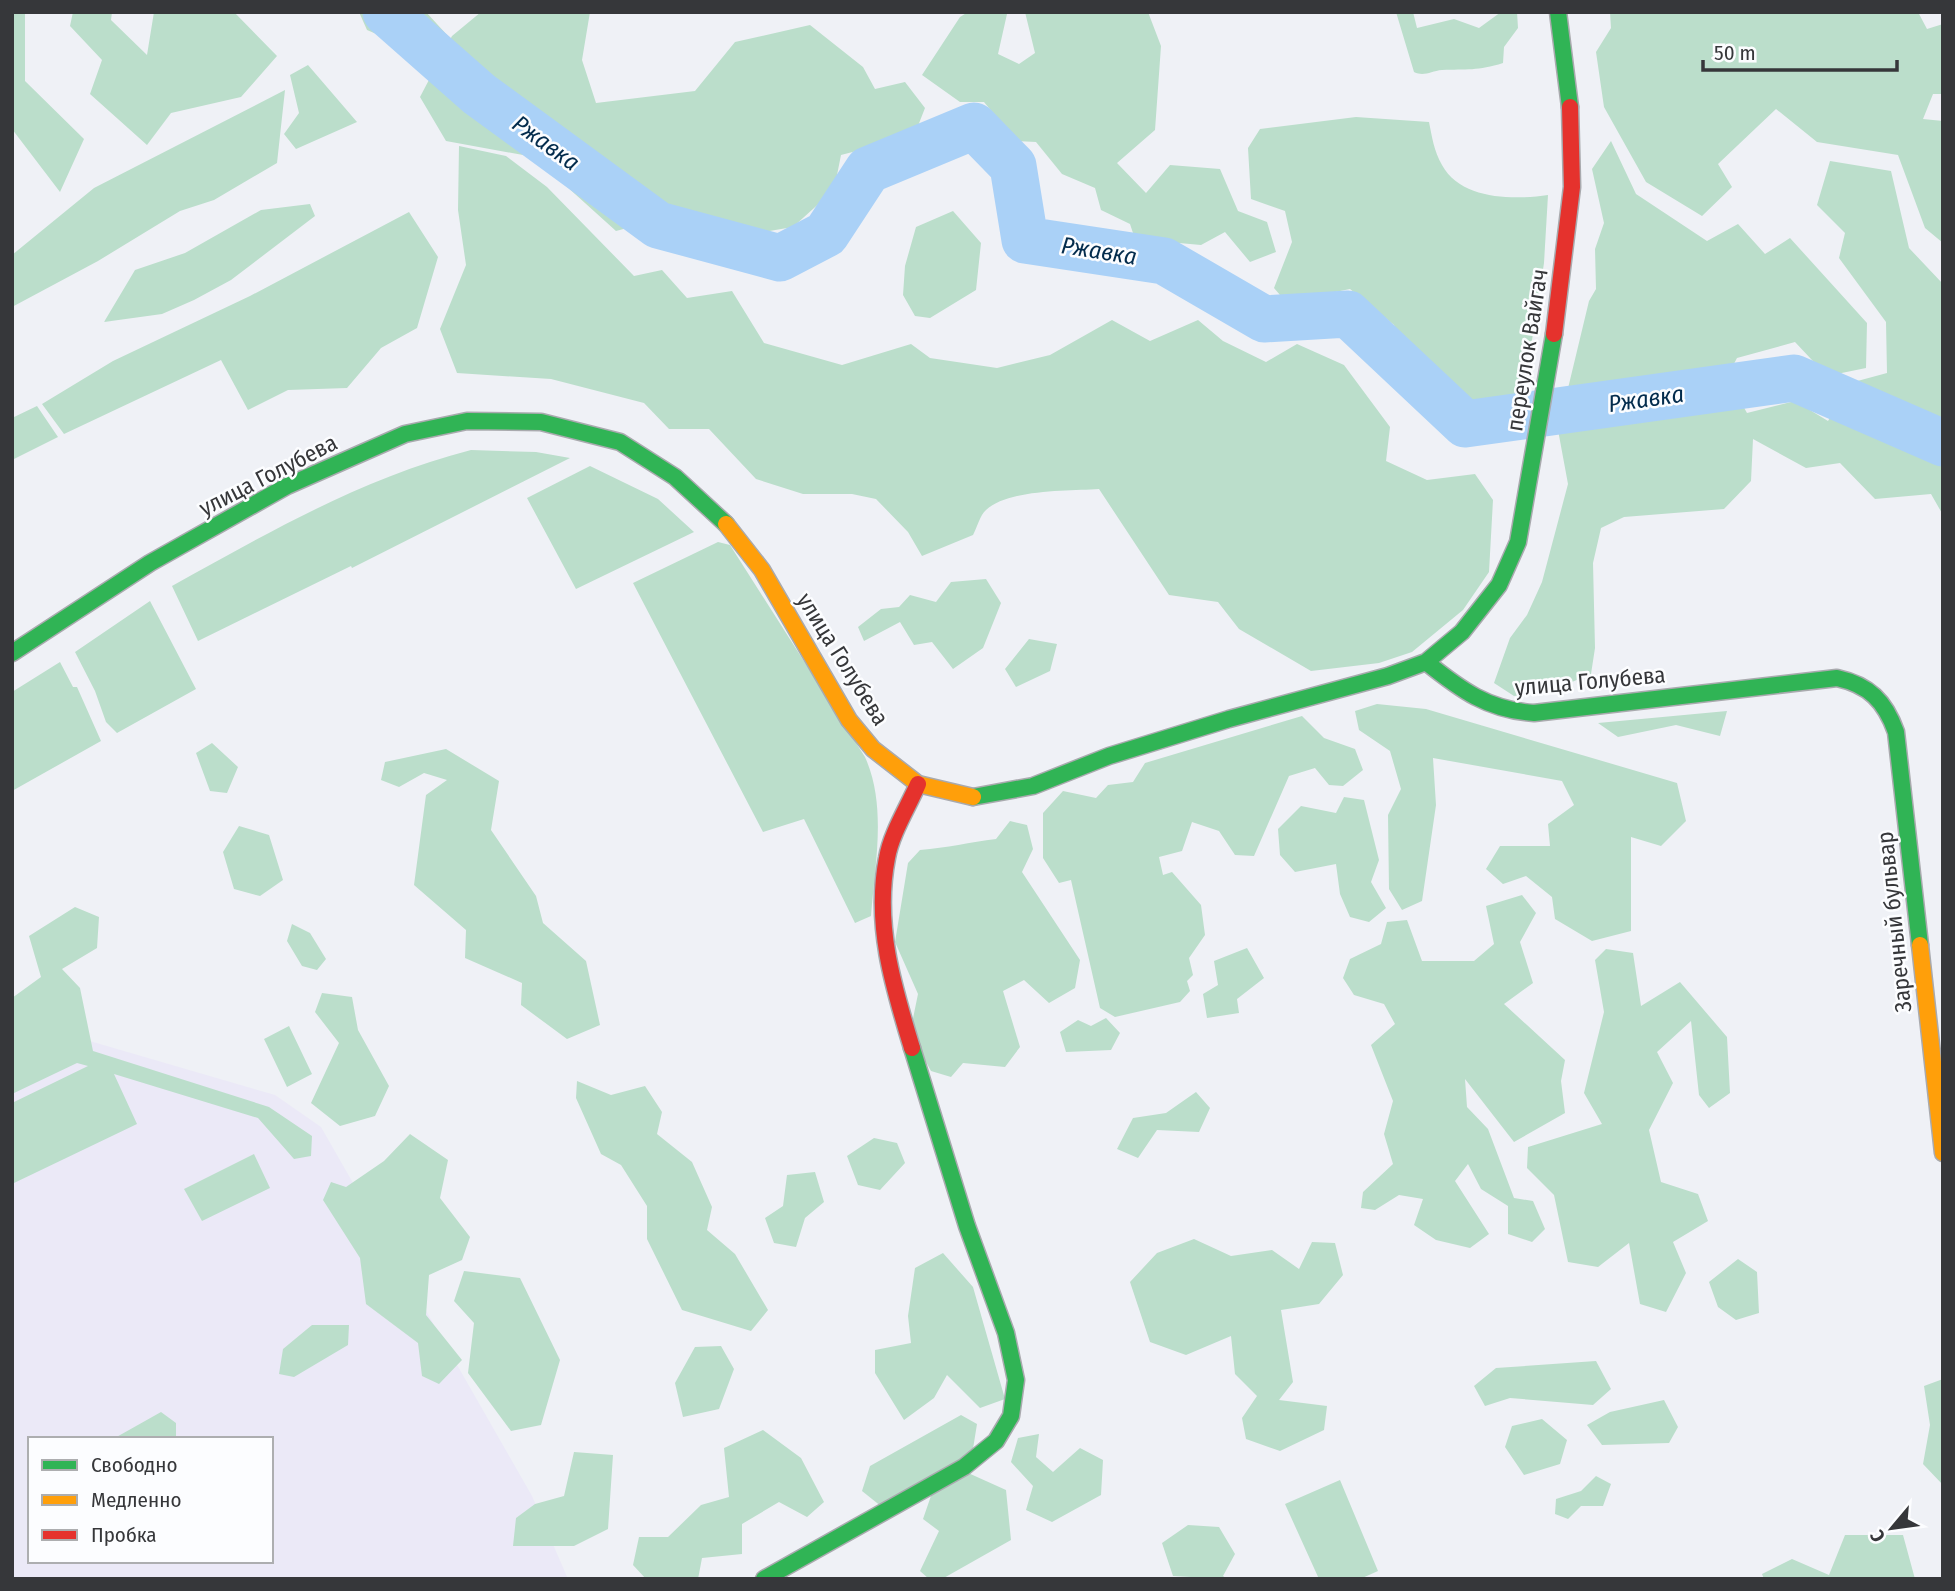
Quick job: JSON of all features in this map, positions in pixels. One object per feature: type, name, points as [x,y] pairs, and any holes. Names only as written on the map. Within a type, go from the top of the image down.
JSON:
[{"type":"street","name":"переулок Вайгач","points":[[1426,662],[1462,632],[1499,585],[1518,542],[1557,315],[1572,187],[1571,115],[1558,12]]},
{"type":"street","name":"улица Голубева","points":[[12,653],[150,563],[287,485],[405,433],[467,421],[541,422],[620,442],[676,477],[727,525],[762,570],[849,720],[873,749],[918,784],[978,797],[1032,786],[1122,752],[1241,715],[1388,676],[1426,662],[1480,704],[1510,712],[1534,713],[1837,678],[1858,681],[1876,692]]},
{"type":"street","name":"Заречный бульвар","points":[[1876,692],[1889,711],[1896,732],[1943,1153]]},
{"type":"street","points":[[764,1579],[964,1467],[996,1441],[1011,1416],[1016,1380],[1006,1333],[967,1226],[896,995],[881,915],[887,856],[918,784]]},
{"type":"shaded area","points":[[76,1037],[275,1095],[321,1127],[532,1496],[568,1579],[12,1579],[12,1069]]},
{"type":"green space","points":[[12,12],[25,12],[25,81],[84,139],[60,192],[12,129]]},
{"type":"green space","points":[[73,12],[112,12],[111,20],[147,55],[154,12],[234,12],[277,56],[241,97],[171,113],[147,145],[90,94],[102,60],[70,26]]},
{"type":"green space","points":[[359,12],[426,12],[448,36],[432,65],[414,62],[393,31],[381,36],[367,30]]},
{"type":"green space","points":[[481,12],[590,12],[582,60],[596,103],[695,91],[735,42],[810,25],[863,67],[875,89],[905,82],[925,108],[914,136],[841,155],[834,190],[793,227],[741,236],[722,226],[681,242],[642,224],[616,231],[534,157],[446,141],[420,97],[452,36]]},
{"type":"green space","points":[[968,12],[1007,14],[998,54],[1019,64],[1035,53],[1025,12],[1148,12],[1161,46],[1155,130],[1117,163],[1146,193],[1170,165],[1220,169],[1238,211],[1267,222],[1276,252],[1250,262],[1225,232],[1201,245],[1135,239],[1130,224],[1101,210],[1095,188],[1062,174],[1036,142],[1016,141],[984,102],[960,102],[922,75],[960,17]]},
{"type":"green space","points":[[1396,12],[1413,12],[1417,28],[1454,19],[1479,28],[1501,12],[1517,12],[1518,28],[1504,47],[1503,63],[1421,74],[1414,72]]},
{"type":"green space","points":[[1610,12],[1918,12],[1927,29],[1943,24],[1943,94],[1933,94],[1923,119],[1943,121],[1943,243],[1925,228],[1898,155],[1817,142],[1776,109],[1718,164],[1732,187],[1702,216],[1646,182],[1604,107],[1596,52],[1611,28]]},
{"type":"green space","points":[[308,65],[357,122],[296,149],[284,134],[299,113],[290,75]]},
{"type":"green space","points":[[285,90],[277,163],[214,200],[180,211],[98,261],[12,307],[12,255],[94,188]]},
{"type":"green space","points":[[1356,117],[1429,122],[1442,165],[1451,177],[1475,191],[1505,197],[1548,195],[1544,263],[1532,340],[1524,355],[1525,383],[1497,426],[1473,430],[1460,397],[1435,408],[1415,405],[1396,374],[1403,352],[1394,325],[1350,289],[1286,302],[1274,288],[1292,242],[1285,211],[1251,199],[1248,148],[1260,129]]},
{"type":"green space","points":[[1611,141],[1636,194],[1707,241],[1738,224],[1765,254],[1790,238],[1867,323],[1866,368],[1827,376],[1795,342],[1737,358],[1727,377],[1747,413],[1795,401],[1828,421],[1850,383],[1887,373],[1886,322],[1839,258],[1845,233],[1817,205],[1830,161],[1891,171],[1909,248],[1943,284],[1943,515],[1931,494],[1875,499],[1840,463],[1806,468],[1753,439],[1751,481],[1724,509],[1624,517],[1601,528],[1593,563],[1595,648],[1591,674],[1548,692],[1514,696],[1494,683],[1510,638],[1527,615],[1542,582],[1568,484],[1558,430],[1589,301],[1596,289],[1595,249],[1604,223],[1592,169]]},
{"type":"green space","points":[[459,146],[506,156],[547,187],[634,276],[662,270],[687,298],[732,291],[764,343],[842,365],[911,344],[930,358],[997,368],[1050,355],[1112,320],[1150,341],[1198,320],[1223,341],[1266,362],[1297,344],[1344,365],[1390,427],[1386,461],[1427,480],[1475,474],[1493,500],[1489,572],[1463,610],[1412,652],[1379,663],[1311,671],[1239,629],[1218,602],[1169,595],[1099,489],[1040,492],[1009,498],[986,510],[973,535],[922,556],[908,532],[876,499],[852,494],[803,494],[756,479],[709,429],[669,429],[644,403],[551,379],[457,373],[440,329],[466,265],[458,210]]},
{"type":"green space","points":[[310,204],[315,216],[231,280],[162,314],[104,322],[135,270],[185,253],[261,210]]},
{"type":"green space","points":[[953,211],[981,243],[976,290],[930,318],[915,316],[903,295],[905,266],[916,227]]},
{"type":"green space","points":[[409,212],[438,257],[417,328],[381,348],[347,388],[288,390],[248,410],[221,360],[64,434],[42,404],[113,361],[250,296]]},
{"type":"green space","points":[[37,406],[58,437],[12,460],[12,418]]},
{"type":"green space","points":[[471,450],[536,452],[570,458],[352,568],[351,566],[198,641],[172,586],[280,527],[354,491]]},
{"type":"green space","points":[[590,466],[658,499],[694,532],[576,589],[527,498]]},
{"type":"green space","points":[[718,542],[730,545],[865,757],[872,776],[878,835],[871,916],[855,923],[804,819],[763,832],[633,583]]},
{"type":"green space","points":[[986,579],[1001,603],[983,648],[953,669],[932,642],[914,645],[900,622],[864,641],[858,627],[881,609],[899,607],[910,595],[936,602],[951,582]]},
{"type":"green space","points":[[150,601],[196,689],[117,733],[106,722],[95,691],[75,652]]},
{"type":"green space","points":[[1029,639],[1057,644],[1050,671],[1016,687],[1005,669]]},
{"type":"green space","points":[[60,662],[73,687],[77,687],[101,741],[12,791],[12,692]]},
{"type":"green space","points":[[1377,704],[1426,709],[1677,783],[1686,821],[1661,846],[1631,837],[1631,931],[1592,941],[1555,919],[1552,897],[1526,876],[1503,884],[1486,869],[1500,846],[1550,846],[1548,824],[1574,805],[1562,781],[1433,758],[1436,805],[1422,901],[1402,910],[1389,889],[1388,815],[1401,789],[1390,751],[1359,730],[1355,711]]},
{"type":"green space","points":[[1727,711],[1720,736],[1676,725],[1618,737],[1598,723]]},
{"type":"green space","points":[[1302,716],[1324,738],[1355,749],[1363,770],[1343,786],[1329,785],[1315,768],[1289,776],[1254,856],[1235,855],[1219,831],[1192,822],[1182,851],[1159,857],[1163,875],[1172,872],[1201,905],[1205,935],[1189,958],[1193,975],[1187,981],[1190,991],[1180,1002],[1115,1017],[1100,1008],[1071,880],[1059,883],[1043,858],[1043,813],[1063,791],[1096,798],[1108,785],[1133,782],[1145,763]]},
{"type":"green space","points":[[212,743],[238,767],[227,793],[210,791],[196,753]]},
{"type":"green space","points":[[446,749],[499,781],[491,830],[536,896],[543,923],[586,961],[600,1025],[567,1039],[521,1005],[522,983],[465,958],[466,930],[414,885],[426,795],[447,780],[424,773],[399,787],[381,780],[385,762]]},
{"type":"green space","points":[[1344,797],[1364,800],[1379,860],[1371,882],[1386,908],[1369,922],[1350,917],[1340,894],[1336,864],[1295,872],[1280,855],[1278,829],[1301,806],[1336,813]]},
{"type":"green space","points":[[1010,821],[1027,825],[1033,849],[1022,872],[1080,960],[1075,988],[1049,1003],[1024,980],[1003,991],[1020,1047],[1005,1067],[963,1063],[951,1077],[931,1071],[910,1033],[918,994],[895,942],[908,863],[920,850],[996,839]]},
{"type":"green space","points":[[239,826],[269,835],[283,880],[260,896],[234,889],[223,852]]},
{"type":"green space","points":[[1522,895],[1536,913],[1520,942],[1533,983],[1504,1004],[1565,1060],[1561,1081],[1565,1113],[1514,1142],[1465,1079],[1467,1107],[1488,1129],[1514,1198],[1533,1201],[1545,1229],[1532,1242],[1508,1234],[1508,1206],[1481,1189],[1468,1164],[1455,1181],[1489,1234],[1470,1248],[1436,1240],[1414,1225],[1423,1199],[1399,1195],[1375,1210],[1361,1208],[1363,1192],[1393,1164],[1384,1134],[1393,1101],[1371,1045],[1395,1024],[1384,1004],[1354,995],[1343,978],[1350,959],[1381,944],[1387,922],[1407,920],[1422,961],[1474,961],[1494,944],[1486,906]]},
{"type":"green space","points":[[75,907],[99,917],[97,948],[62,969],[80,988],[93,1051],[269,1107],[312,1136],[311,1156],[294,1159],[258,1118],[114,1074],[137,1124],[14,1183],[12,1103],[88,1066],[77,1063],[12,1094],[12,998],[41,977],[29,936]]},
{"type":"green space","points":[[292,924],[310,933],[326,959],[317,970],[302,966],[287,941]]},
{"type":"green space","points":[[1247,948],[1264,978],[1237,999],[1239,1013],[1207,1018],[1203,994],[1218,985],[1214,961]]},
{"type":"green space","points":[[1606,949],[1633,953],[1641,1006],[1680,982],[1727,1037],[1730,1093],[1709,1108],[1699,1095],[1691,1021],[1657,1052],[1673,1083],[1649,1130],[1661,1182],[1698,1194],[1708,1221],[1673,1242],[1686,1273],[1666,1312],[1640,1304],[1629,1243],[1598,1267],[1568,1262],[1554,1195],[1527,1168],[1528,1147],[1602,1124],[1584,1093],[1604,1012],[1595,960]]},
{"type":"green space","points":[[322,993],[352,997],[358,1030],[389,1086],[375,1116],[340,1126],[311,1103],[339,1043],[315,1012]]},
{"type":"green space","points":[[1106,1018],[1120,1033],[1111,1050],[1066,1052],[1060,1032],[1078,1020],[1091,1026]]},
{"type":"green space","points":[[289,1026],[312,1074],[287,1087],[264,1039]]},
{"type":"green space","points":[[577,1081],[611,1095],[645,1086],[662,1112],[657,1134],[692,1162],[712,1207],[707,1230],[735,1254],[768,1310],[751,1331],[682,1310],[647,1239],[647,1206],[621,1165],[601,1154],[576,1098]]},
{"type":"green space","points":[[1196,1092],[1210,1108],[1199,1132],[1157,1130],[1138,1158],[1117,1149],[1133,1118],[1166,1113]]},
{"type":"green space","points":[[410,1134],[448,1160],[440,1198],[470,1237],[462,1260],[429,1275],[426,1315],[462,1360],[439,1384],[422,1376],[418,1343],[366,1304],[360,1258],[323,1200],[331,1182],[346,1187],[384,1161]]},
{"type":"green space","points":[[874,1138],[897,1143],[905,1163],[880,1190],[858,1185],[847,1156]]},
{"type":"green space","points":[[254,1154],[270,1188],[202,1221],[184,1189]]},
{"type":"green space","points":[[815,1172],[824,1202],[805,1218],[796,1247],[774,1243],[765,1218],[783,1206],[787,1175]]},
{"type":"green space","points":[[1194,1239],[1231,1256],[1272,1250],[1299,1269],[1312,1242],[1335,1243],[1343,1275],[1319,1304],[1281,1310],[1293,1382],[1279,1400],[1327,1406],[1324,1430],[1280,1451],[1246,1439],[1242,1418],[1257,1396],[1235,1374],[1231,1336],[1186,1355],[1150,1342],[1130,1282],[1157,1253]]},
{"type":"green space","points":[[943,1253],[973,1287],[1005,1399],[980,1408],[947,1375],[934,1398],[904,1420],[875,1373],[875,1350],[911,1343],[908,1316],[915,1268]]},
{"type":"green space","points":[[1738,1259],[1757,1272],[1759,1313],[1736,1320],[1718,1307],[1709,1282]]},
{"type":"green space","points":[[464,1271],[520,1278],[560,1360],[541,1425],[511,1431],[468,1373],[474,1323],[454,1301]]},
{"type":"green space","points":[[312,1325],[349,1325],[348,1345],[294,1377],[279,1374],[283,1349]]},
{"type":"green space","points":[[721,1346],[734,1369],[719,1409],[683,1417],[675,1383],[695,1347]]},
{"type":"green space","points":[[1596,1361],[1611,1389],[1593,1405],[1510,1398],[1485,1406],[1474,1386],[1496,1368]]},
{"type":"green space","points":[[1943,1379],[1943,1485],[1923,1464],[1930,1425],[1924,1386]]},
{"type":"green space","points":[[1664,1400],[1678,1427],[1669,1443],[1602,1445],[1587,1425],[1610,1412]]},
{"type":"green space","points":[[161,1412],[176,1423],[176,1437],[117,1437]]},
{"type":"green space","points":[[961,1415],[977,1424],[972,1455],[882,1507],[862,1491],[870,1466]]},
{"type":"green space","points":[[1542,1419],[1567,1440],[1560,1464],[1524,1475],[1505,1447],[1512,1426]]},
{"type":"green space","points":[[763,1430],[801,1458],[824,1502],[807,1517],[779,1502],[742,1524],[742,1554],[702,1558],[698,1579],[646,1579],[633,1565],[639,1537],[668,1537],[701,1505],[729,1497],[724,1448]]},
{"type":"green space","points":[[1039,1434],[1036,1457],[1053,1472],[1080,1448],[1103,1460],[1101,1495],[1052,1522],[1026,1510],[1033,1486],[1011,1462],[1018,1438]]},
{"type":"green space","points":[[574,1452],[613,1455],[608,1529],[574,1546],[513,1546],[516,1518],[535,1504],[564,1496]]},
{"type":"green space","points":[[966,1472],[1006,1490],[1011,1540],[942,1579],[929,1579],[920,1571],[939,1531],[923,1519],[933,1490]]},
{"type":"green space","points":[[1596,1476],[1611,1484],[1603,1506],[1581,1506],[1568,1519],[1555,1514],[1556,1499],[1581,1491]]},
{"type":"green space","points":[[1340,1480],[1378,1571],[1360,1579],[1319,1579],[1285,1504]]},
{"type":"green space","points":[[1188,1525],[1219,1527],[1235,1554],[1223,1576],[1227,1579],[1173,1576],[1162,1543]]},
{"type":"green space","points":[[1845,1535],[1903,1535],[1915,1579],[1764,1579],[1762,1574],[1792,1559],[1829,1575]]},
{"type":"waterway","name":"Ржавка","points":[[386,12],[479,94],[658,225],[780,258],[826,234],[868,170],[974,126],[1013,166],[1025,240],[1164,261],[1264,319],[1348,314],[1465,424],[1794,378],[1943,443]]},
{"type":"traffic: fast","points":[[1558,12],[1570,107]]},
{"type":"traffic: fast","points":[[973,797],[1033,786],[1109,756],[1229,719],[1388,676],[1426,662],[1462,632],[1499,585],[1518,542],[1554,334]]},
{"type":"traffic: fast","points":[[12,653],[150,563],[287,486],[405,434],[467,421],[541,422],[620,442],[675,477],[726,524]]},
{"type":"traffic: fast","points":[[1426,662],[1476,697],[1503,708],[1534,713],[1837,678],[1867,690],[1887,711],[1896,732],[1920,945]]},
{"type":"traffic: fast","points":[[764,1579],[964,1467],[996,1441],[1011,1416],[1016,1380],[1006,1333],[967,1226],[912,1048]]},
{"type":"traffic: slow","points":[[726,524],[762,570],[849,720],[873,749],[918,784],[973,797]]},
{"type":"traffic: slow","points":[[1920,945],[1943,1153]]},
{"type":"traffic: jam","points":[[1554,334],[1572,187],[1570,107]]},
{"type":"traffic: jam","points":[[912,1048],[892,978],[883,907],[889,849],[918,784]]}]
